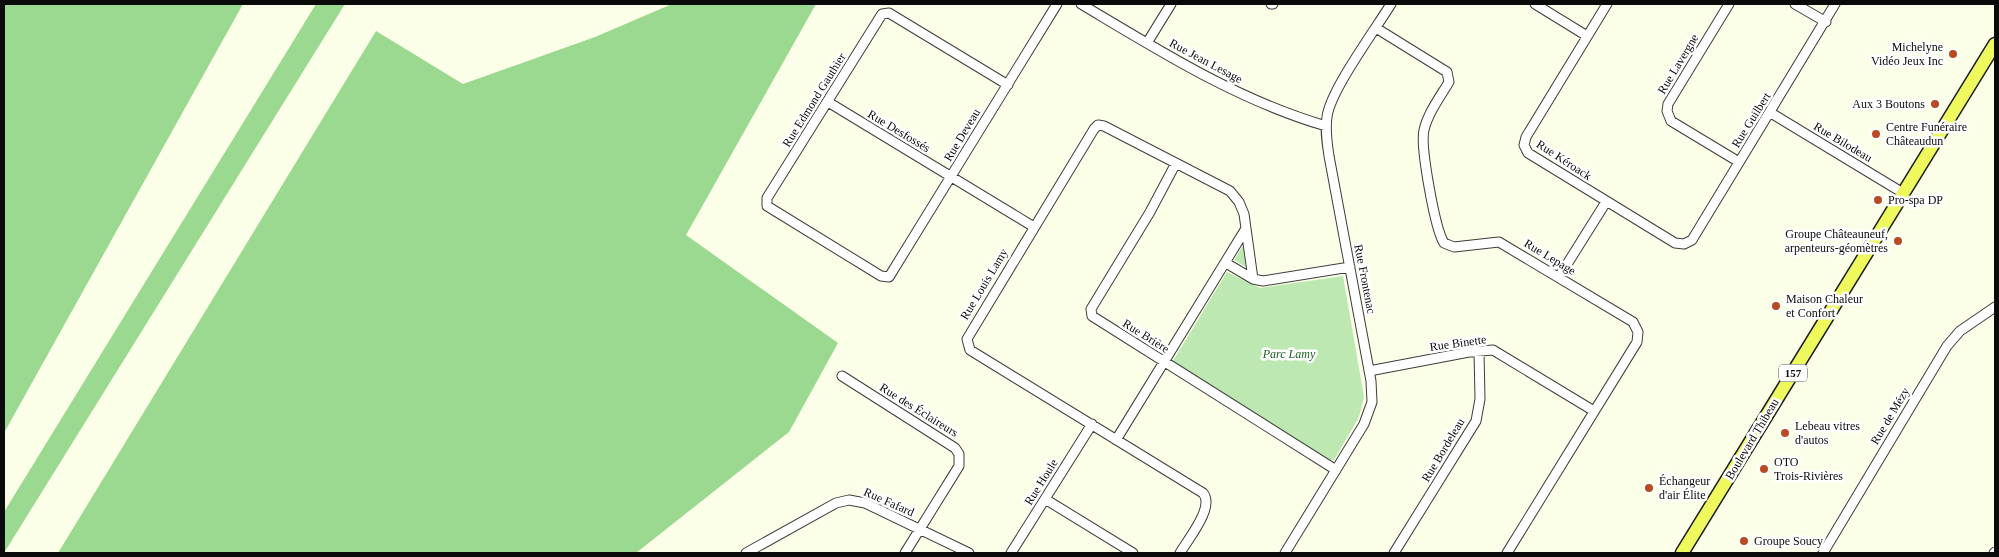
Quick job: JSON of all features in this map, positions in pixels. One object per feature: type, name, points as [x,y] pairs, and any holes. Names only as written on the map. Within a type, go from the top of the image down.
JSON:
[{"type":"main road","name":"Boulevard Thibeau","points":[[1682,553],[1995,44]]},
{"type":"street","name":"Rue Deveau","points":[[886,278],[893,272],[1057,4]]},
{"type":"street","name":"Rue Jean Lesage","points":[[1081,4],[1181,64],[1236,92],[1285,113],[1326,126]]},
{"type":"street","points":[[1147,43],[1171,4]]},
{"type":"street","name":"Rue Frontenac","points":[[1285,553],[1370,412],[1372,394],[1369,371],[1329,156],[1326,126],[1333,98],[1390,4]]},
{"type":"street","points":[[1534,4],[1587,36]]},
{"type":"street","name":"Rue Kéroack","points":[[1607,4],[1526,137],[1524,145],[1528,152],[1606,202],[1675,243],[1684,244]]},
{"type":"street","name":"Rue Lavergne","points":[[1729,4],[1668,104],[1667,111],[1671,121],[1740,162]]},
{"type":"street","points":[[1795,4],[1826,22]]},
{"type":"street","name":"Rue Guilbert","points":[[1684,244],[1692,240],[1771,113],[1835,4]]},
{"type":"street","name":"Rue Edmond Gauthier","points":[[886,278],[769,208],[766,204],[767,198],[880,15],[884,12],[889,13],[1008,84]]},
{"type":"street","name":"Rue Lepage","points":[[1376,28],[1447,72],[1450,77],[1450,82],[1427,120],[1423,139],[1424,157],[1444,243],[1454,247],[1496,241],[1560,277],[1632,322],[1638,332],[1637,342],[1507,553]]},
{"type":"street","name":"Rue Desfossés","points":[[828,102],[1034,227]]},
{"type":"street","name":"Rue Bilodeau","points":[[1771,113],[1903,193]]},
{"type":"street","name":"Rue Louis Lamy","points":[[1180,553],[1206,509],[1206,496],[970,350],[967,345],[968,336],[1098,125],[1104,126],[1230,191],[1243,209],[1253,279]]},
{"type":"street","name":"Rue Brière","points":[[1176,163],[1150,212],[1091,311],[1094,318],[1336,470]]},
{"type":"street","points":[[1560,277],[1606,202]]},
{"type":"street","points":[[1116,440],[1245,230]]},
{"type":"street","points":[[1226,263],[1253,279],[1268,281],[1350,267]]},
{"type":"street","name":"Rue de Mézy","points":[[1823,553],[1948,346],[1960,331],[1995,307]]},
{"type":"street","name":"Rue Binette","points":[[1369,371],[1493,350],[1594,411]]},
{"type":"street","name":"Rue Bordeleau","points":[[1394,553],[1478,416],[1480,399],[1479,351]]},
{"type":"street","name":"Rue des Éclaireurs","points":[[842,376],[955,448],[960,454],[959,466],[905,553]]},
{"type":"street","name":"Rue Houle","points":[[1011,553],[1092,424]]},
{"type":"street","points":[[1045,499],[1133,553]]},
{"type":"street","name":"Rue Fafard","points":[[746,553],[836,503],[849,500],[866,503],[969,553]]},
{"type":"green space","points":[[4,4],[243,4],[4,433]]},
{"type":"green space","points":[[316,4],[345,4],[4,553],[4,512]]},
{"type":"green space","points":[[672,4],[816,4],[686,235],[838,343],[789,432],[636,553],[58,553],[376,31],[463,84],[595,37]]},
{"type":"green space","points":[[1244,244],[1248,268],[1234,260]]},
{"type":"green space","name":"Parc Lamy","points":[[1227,272],[1260,288],[1343,276],[1364,397],[1359,417],[1334,460],[1330,460],[1173,361]]},
{"type":"place","name":"Michelyne Vidéo Jeux Inc","points":[[1953,54]]},
{"type":"place","name":"Aux 3 Boutons","points":[[1935,104]]},
{"type":"place","name":"Centre Funéraire Châteaudun","points":[[1876,134]]},
{"type":"place","name":"Pro-spa DP","points":[[1878,200]]},
{"type":"place","name":"Groupe Châteauneuf, arpenteurs-géomètres","points":[[1898,241]]},
{"type":"place","name":"Maison Chaleur et Confort","points":[[1776,306]]},
{"type":"place","name":"Lebeau vitres d'autos","points":[[1785,433]]},
{"type":"place","name":"OTO Trois-Rivières","points":[[1764,469]]},
{"type":"place","name":"Échangeur d'air Élite","points":[[1649,488]]},
{"type":"place","name":"Groupe Soucy","points":[[1744,541]]}]
